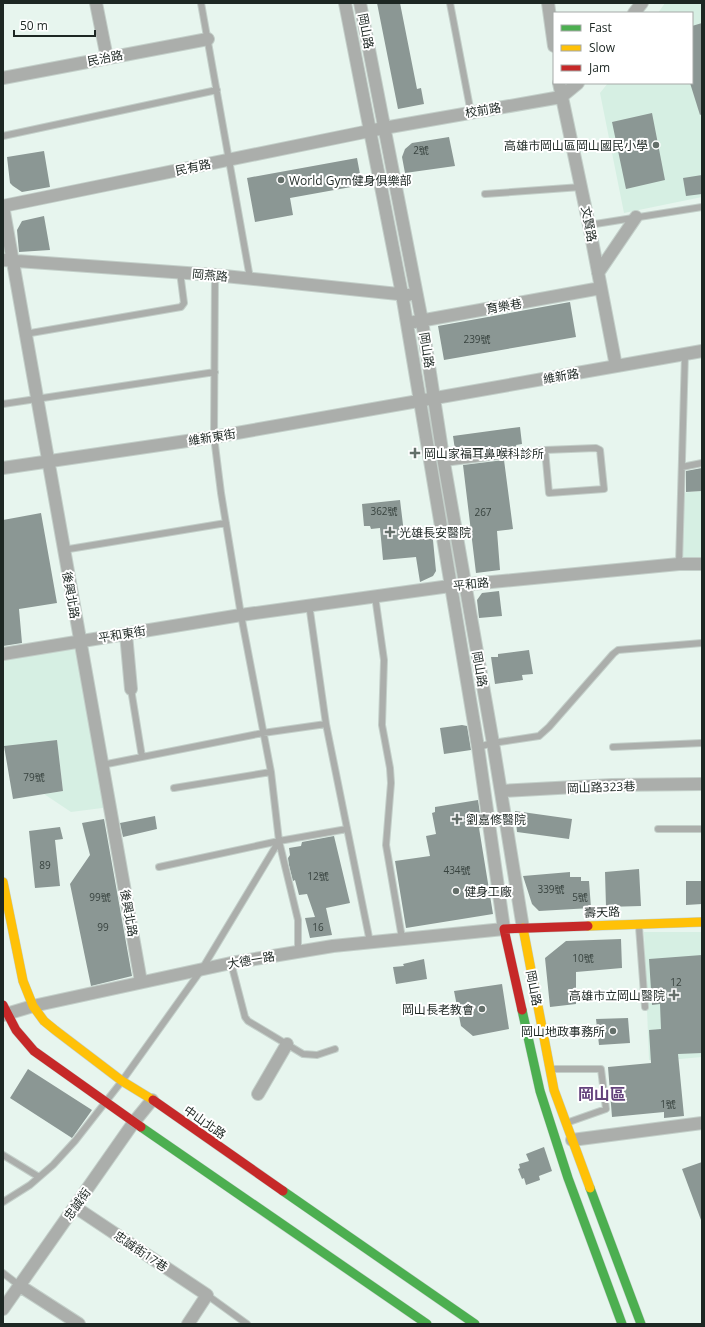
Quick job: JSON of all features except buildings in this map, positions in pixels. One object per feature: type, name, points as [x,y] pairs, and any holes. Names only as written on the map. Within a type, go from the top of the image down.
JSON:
[{"type":"main road","name":"中山北路","points":[[3,882],[23,981],[33,1006],[44,1021],[122,1081],[152,1100],[475,1324]]},
{"type":"main road","name":"壽天路","points":[[504,928],[702,922]]},
{"type":"main road","name":"岡山路","points":[[504,928],[540,1091],[568,1178],[622,1324]]},
{"type":"main road","name":"岡山路","points":[[523,928],[554,1090],[640,1324]]},
{"type":"main road","points":[[4,1013],[20,1038],[34,1050],[134,1122],[427,1324]]},
{"type":"street","points":[[96,3],[107,58]]},
{"type":"street","name":"岡山路","points":[[345,3],[402,294],[478,747],[504,928]]},
{"type":"street","name":"岡山路","points":[[360,3],[422,321],[444,463],[493,743],[523,928]]},
{"type":"street","points":[[548,3],[553,39]]},
{"type":"street","points":[[635,12],[642,3]]},
{"type":"street","name":"民治路","points":[[3,78],[208,39]]},
{"type":"street","name":"文賢路","points":[[559,84],[589,225],[616,366]]},
{"type":"street","name":"校前路","points":[[384,128],[561,97],[577,84]]},
{"type":"street","name":"民有路","points":[[3,206],[384,128]]},
{"type":"street","name":"後興北路","points":[[3,206],[8,260],[38,398],[63,550],[141,982]]},
{"type":"street","points":[[598,273],[636,218]]},
{"type":"street","name":"岡燕路","points":[[8,260],[250,278],[417,296]]},
{"type":"street","name":"育樂巷","points":[[407,324],[601,288]]},
{"type":"street","name":"維新路","points":[[420,401],[702,351]]},
{"type":"street","name":"維新東街","points":[[3,468],[214,437],[420,401]]},
{"type":"street","name":"平和路","points":[[242,615],[309,604],[465,584],[679,564],[702,564]]},
{"type":"street","name":"平和東街","points":[[3,654],[242,615]]},
{"type":"street","points":[[126,634],[131,689]]},
{"type":"street","name":"岡山路323巷","points":[[501,791],[612,785],[702,784]]},
{"type":"street","name":"大德一路","points":[[4,1013],[231,963],[333,946],[504,928]]},
{"type":"street","points":[[258,1094],[287,1044]]},
{"type":"street","name":"忠誠街","points":[[3,1309],[134,1122],[152,1100]]},
{"type":"street","points":[[572,1140],[702,1123]]},
{"type":"street","name":"忠誠街17巷","points":[[75,1207],[207,1295]]},
{"type":"street","points":[[20,1286],[79,1324]]},
{"type":"street","points":[[188,1324],[207,1295]]},
{"type":"lane","points":[[201,3],[250,278]]},
{"type":"lane","points":[[450,3],[471,113]]},
{"type":"lane","points":[[3,136],[217,90]]},
{"type":"lane","points":[[485,194],[581,187]]},
{"type":"lane","points":[[589,225],[702,207]]},
{"type":"lane","points":[[25,334],[181,307],[184,303],[180,272]]},
{"type":"lane","points":[[214,275],[214,437],[226,522],[271,772],[279,841],[298,920],[298,952]]},
{"type":"lane","points":[[679,564],[685,354]]},
{"type":"lane","points":[[3,404],[215,372]]},
{"type":"lane","points":[[444,463],[545,450],[596,448],[600,450],[604,488],[549,493],[545,450]]},
{"type":"lane","points":[[682,467],[702,463]]},
{"type":"lane","points":[[63,550],[226,522]]},
{"type":"lane","points":[[375,596],[384,660],[382,725],[390,768],[391,783],[386,845],[402,938]]},
{"type":"lane","points":[[309,604],[326,724],[370,942]]},
{"type":"lane","points":[[478,747],[493,743],[539,736],[549,727],[618,650],[702,643]]},
{"type":"lane","points":[[131,689],[142,757]]},
{"type":"lane","points":[[102,765],[263,733],[326,724]]},
{"type":"lane","points":[[613,747],[702,743]]},
{"type":"lane","points":[[174,788],[271,772]]},
{"type":"lane","points":[[159,867],[279,841],[347,829]]},
{"type":"lane","points":[[658,829],[702,829]]},
{"type":"lane","points":[[3,1202],[30,1185],[52,1165],[75,1141],[106,1102],[202,969],[279,841]]},
{"type":"lane","points":[[639,923],[645,1007]]},
{"type":"lane","points":[[231,963],[245,1017],[248,1021],[303,1054],[317,1055],[336,1049]]},
{"type":"lane","points":[[535,1071],[550,1069],[601,1069],[606,1110],[552,1128]]},
{"type":"lane","points":[[3,1155],[39,1177]]},
{"type":"lane","points":[[3,1273],[20,1286]]},
{"type":"lane","points":[[207,1295],[247,1324]]},
{"type":"shaded area","name":"高雄市岡山區岡山國民小學","points":[[665,3],[702,3],[702,197],[624,213],[600,93],[607,84],[693,84],[693,12],[659,12]]},
{"type":"shaded area","points":[[702,491],[702,564],[679,564],[681,493]]},
{"type":"shaded area","points":[[79,638],[110,807],[71,812],[44,794],[63,791],[57,740],[3,747],[3,653]]},
{"type":"shaded area","name":"高雄市立岡山醫院","points":[[644,932],[702,932],[702,1057],[649,1060]]},
{"type":"traffic: fast","points":[[522,1010],[540,1091],[568,1178],[622,1324]]},
{"type":"traffic: fast","points":[[141,1127],[427,1324]]},
{"type":"traffic: fast","points":[[590,1188],[641,1324]]},
{"type":"traffic: fast","points":[[283,1191],[475,1324]]},
{"type":"traffic: slow","points":[[3,882],[23,981],[33,1006],[44,1021],[55,1030],[122,1081],[153,1100]]},
{"type":"traffic: slow","points":[[588,926],[702,922]]},
{"type":"traffic: slow","points":[[523,928],[554,1090],[590,1188]]},
{"type":"traffic: jam","points":[[522,1010],[504,929],[588,926]]},
{"type":"traffic: jam","points":[[3,1005],[16,1030],[34,1051],[141,1127]]},
{"type":"traffic: jam","points":[[153,1100],[283,1191]]},
{"type":"place","name":"高雄市岡山區岡山國民小學","points":[[656,145]]},
{"type":"place","name":"World Gym健身俱樂部","points":[[281,180]]},
{"type":"place","name":"岡山家福耳鼻喉科診所","points":[[415,453]]},
{"type":"place","name":"光雄長安醫院","points":[[390,532]]},
{"type":"place","name":"劉嘉修醫院","points":[[457,819]]},
{"type":"place","name":"健身工廠","points":[[456,891]]},
{"type":"place","name":"高雄市立岡山醫院","points":[[674,995]]},
{"type":"place","name":"岡山長老教會","points":[[482,1009]]},
{"type":"place","name":"岡山地政事務所","points":[[613,1031]]},
{"type":"district","name":"岡山區","points":[[602,1094]]}]
